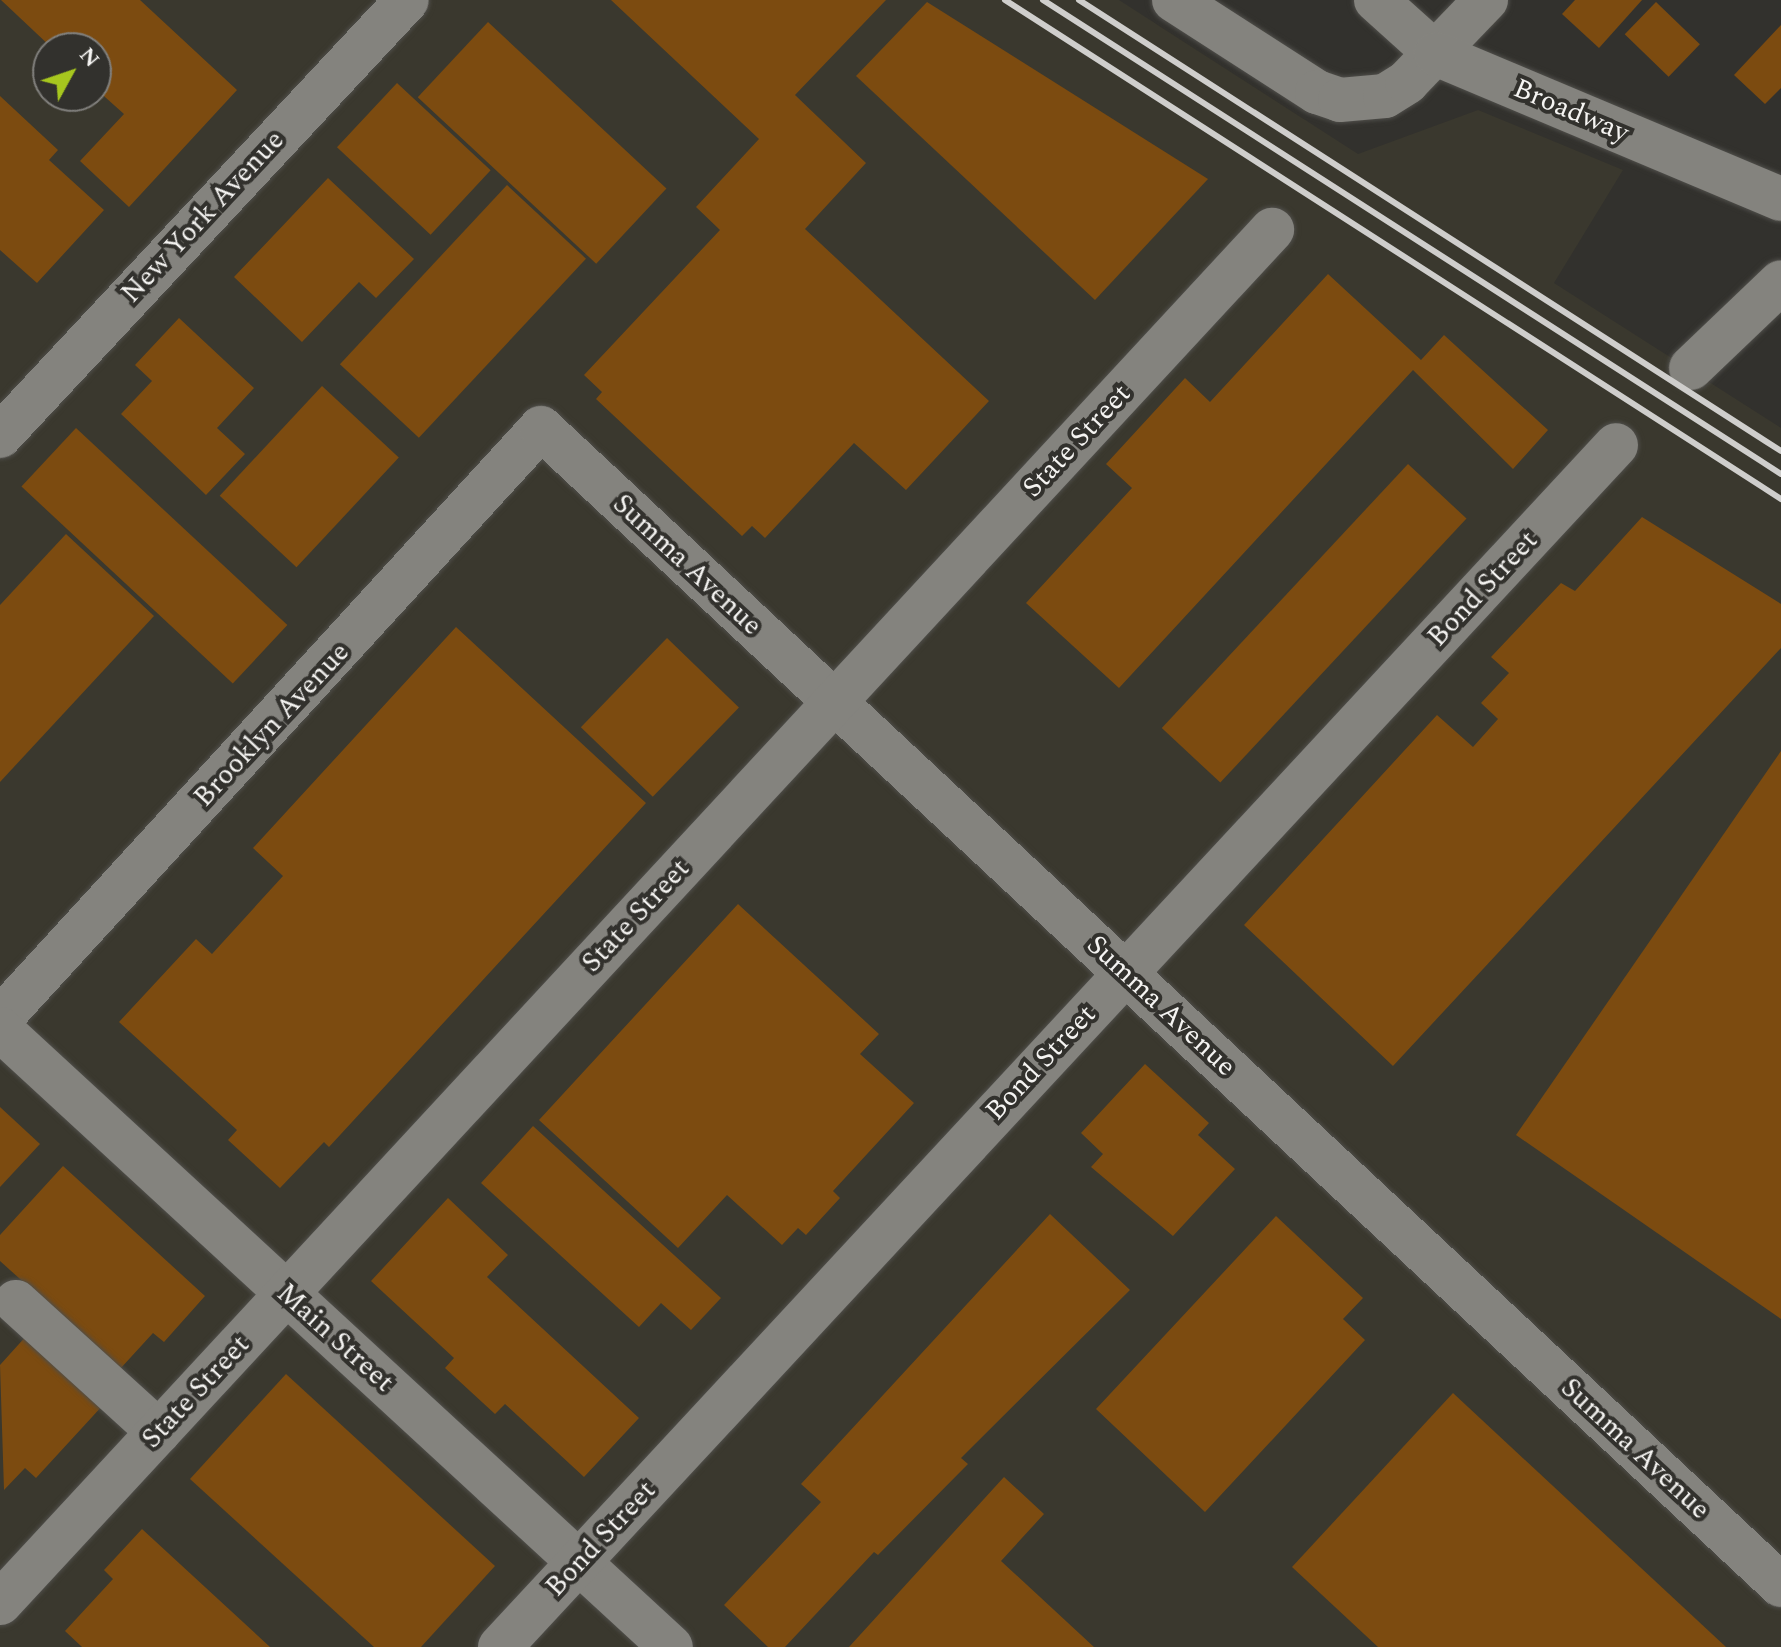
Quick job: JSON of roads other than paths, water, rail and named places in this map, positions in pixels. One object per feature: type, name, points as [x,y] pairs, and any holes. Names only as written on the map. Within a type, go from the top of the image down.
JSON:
[{"type":"street","name":"New York Avenue","points":[[0,436],[407,0]]},
{"type":"street","points":[[1174,0],[1317,92],[1340,100],[1385,96],[1436,54],[1486,0]]},
{"type":"street","name":"Broadway","points":[[1376,0],[1436,54],[1781,199]]},
{"type":"street","name":"State Street","points":[[1,1601],[1272,230]]},
{"type":"street","points":[[1691,368],[1781,282]]},
{"type":"street","name":"Summa Avenue","points":[[541,428],[1781,1585]]},
{"type":"street","name":"Brooklyn Avenue","points":[[0,1019],[541,428]]},
{"type":"street","name":"Bond Street","points":[[500,1647],[1616,445]]},
{"type":"street","name":"Main Street","points":[[0,1029],[671,1647]]},
{"type":"street","points":[[5,1303],[159,1432]]},
{"type":"railway","points":[[1005,0],[1781,499]]},
{"type":"railway","points":[[1043,0],[1781,474]]},
{"type":"railway","points":[[1079,0],[1781,451]]}]
